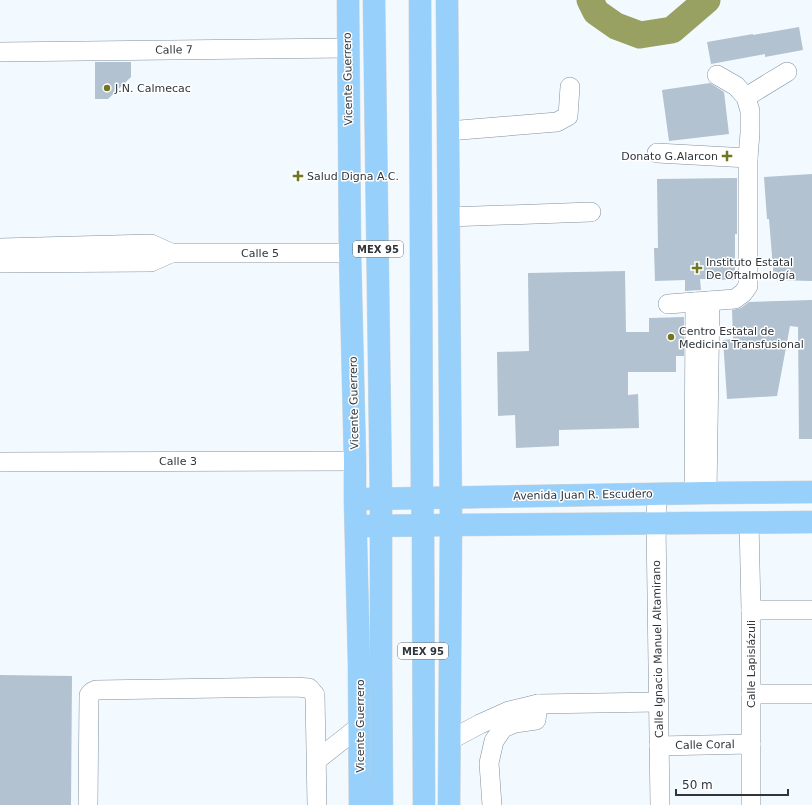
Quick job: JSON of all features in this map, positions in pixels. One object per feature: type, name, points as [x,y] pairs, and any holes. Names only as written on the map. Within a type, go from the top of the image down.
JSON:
[{"type":"main road","name":"Vicente Guerrero","points":[[348,0],[350,253],[355,461],[354,500],[359,663],[360,805]]},
{"type":"main road","name":"MEX 95","points":[[374,0],[381,499],[382,805]]},
{"type":"main road","name":"MEX 95","points":[[420,0],[424,805]]},
{"type":"main road","points":[[447,0],[451,525],[449,805]]},
{"type":"main road","name":"Avenida Juan R. Escudero","points":[[354,500],[450,497],[812,492]]},
{"type":"main road","points":[[356,527],[423,525],[812,522]]},
{"type":"street","name":"Calle 7","points":[[0,52],[348,48]]},
{"type":"street","points":[[746,97],[787,72]]},
{"type":"street","points":[[668,304],[735,299],[744,293],[748,286],[748,158],[750,111],[746,97],[736,86],[717,75]]},
{"type":"street","points":[[448,131],[557,122],[568,116],[570,87]]},
{"type":"street","points":[[657,153],[748,158]]},
{"type":"street","points":[[448,217],[591,212]]},
{"type":"street","name":"Calle 5","points":[[0,248],[151,244],[171,253],[350,253]]},
{"type":"street","name":"Calle 5","points":[[0,263],[151,262],[171,253]]},
{"type":"street","points":[[700,493],[703,302]]},
{"type":"street","name":"Calle 3","points":[[0,462],[355,461]]},
{"type":"street","name":"Calle Ignacio Manuel Altamirano","points":[[657,494],[656,523],[660,805]]},
{"type":"street","name":"Calle Lapislázuli","points":[[749,522],[751,610],[751,805]]},
{"type":"street","points":[[751,610],[812,610]]},
{"type":"street","points":[[88,805],[89,695],[92,692],[96,690],[309,688],[315,695],[317,805]]},
{"type":"street","points":[[751,694],[812,694]]},
{"type":"street","points":[[450,740],[509,711],[538,704],[658,702]]},
{"type":"street","points":[[492,805],[489,763],[494,740],[503,728],[515,723],[536,720],[538,704]]},
{"type":"street","points":[[317,760],[360,726]]},
{"type":"street","name":"Calle Coral","points":[[659,746],[751,744]]},
{"type":"building","points":[[799,27],[803,50],[765,57],[765,54],[711,64],[707,42]]},
{"type":"building","name":"J.N. Calmecac","points":[[95,62],[131,62],[131,77],[108,99],[95,99]]},
{"type":"building","points":[[710,83],[724,92],[729,134],[669,141],[662,90]]},
{"type":"building","points":[[812,174],[812,281],[774,280],[764,177]]},
{"type":"building","points":[[737,178],[735,280],[700,279],[701,290],[685,291],[685,280],[655,281],[654,248],[658,248],[657,179]]},
{"type":"building","points":[[625,271],[626,332],[649,332],[649,318],[684,317],[684,356],[676,356],[676,372],[628,372],[628,395],[638,394],[639,428],[559,430],[559,446],[516,448],[515,415],[498,416],[497,352],[529,351],[528,273]]},
{"type":"building","points":[[812,300],[812,439],[799,439],[798,327],[790,326],[777,396],[727,399],[723,340],[733,339],[732,310],[741,308],[749,302]]},
{"type":"building","points":[[0,675],[72,676],[71,805],[0,805]]},
{"type":"waterway","points":[[590,0],[596,12],[616,26],[640,35],[672,30],[707,0]]},
{"type":"place","name":"J.N. Calmecac","points":[[107,88]]},
{"type":"place","name":"Donato G.Alarcon","points":[[727,156]]},
{"type":"place","name":"Salud Digna A.C.","points":[[298,176]]},
{"type":"place","name":"Instituto Estatal De Oftalmología","points":[[697,268]]},
{"type":"place","name":"Centro Estatal de Medicina Transfusional","points":[[671,337]]}]
